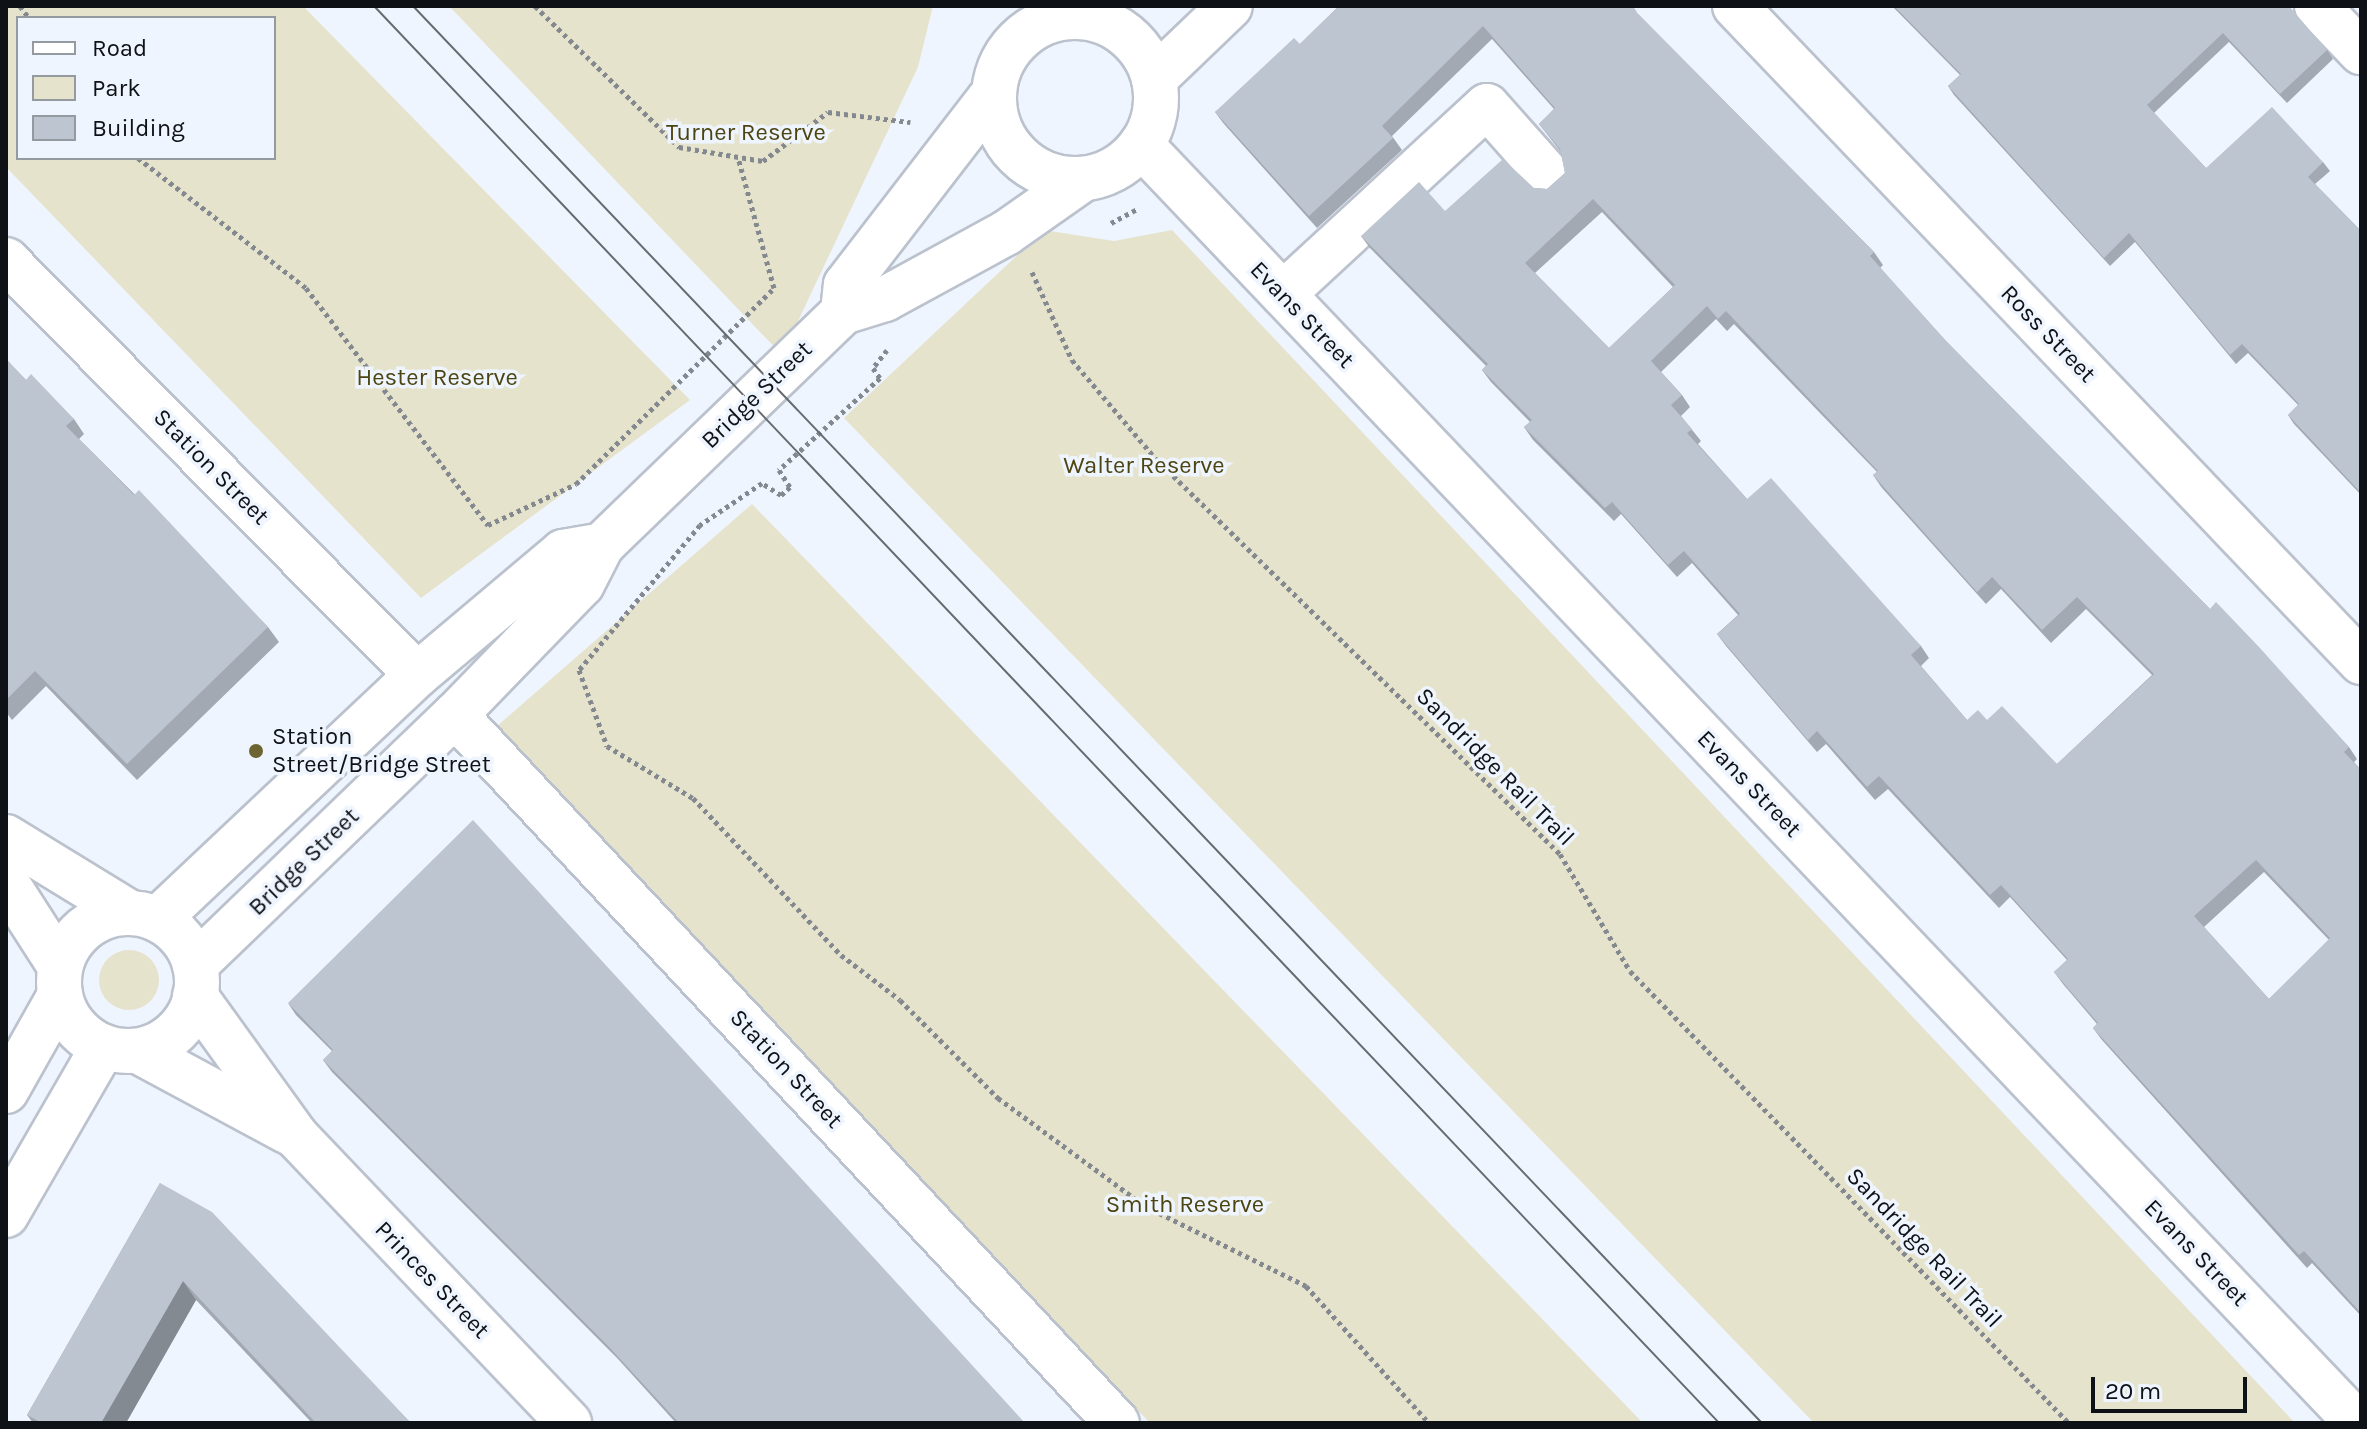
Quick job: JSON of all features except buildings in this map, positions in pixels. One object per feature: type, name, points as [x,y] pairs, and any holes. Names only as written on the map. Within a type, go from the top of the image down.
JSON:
[{"type":"street","points":[[1154,79],[1230,6]]},
{"type":"street","name":"Ross Street","points":[[1735,6],[2361,662]]},
{"type":"street","points":[[2317,6],[2361,52]]},
{"type":"street","points":[[1118,15],[1145,56],[1154,79],[1155,114],[1141,145],[1115,169],[1083,179],[1029,166],[996,121],[994,93],[998,69],[1015,19],[1118,15]]},
{"type":"street","name":"Bridge Street","points":[[843,312],[846,285],[994,93]]},
{"type":"street","points":[[1283,294],[1487,106],[1550,177]]},
{"type":"street","name":"Evans Street","points":[[1141,145],[1177,189],[1283,294],[2357,1423]]},
{"type":"street","name":"Bridge Street","points":[[195,980],[582,584],[602,545],[843,312],[885,299],[1006,233],[1083,179]]},
{"type":"street","name":"Station Street","points":[[6,260],[417,675]]},
{"type":"street","points":[[6,1091],[86,927],[144,916],[417,675],[563,552],[602,545]]},
{"type":"street","name":"Station Street","points":[[455,715],[1117,1423]]},
{"type":"street","points":[[6,837],[144,916],[195,980],[177,1030],[121,1049],[6,1215]]},
{"type":"street","points":[[6,882],[60,980],[82,1035],[121,1049]]},
{"type":"street","name":"Princes Street","points":[[195,980],[296,1136],[569,1423]]},
{"type":"street","name":"Princes Street","points":[[121,1049],[296,1136]]},
{"type":"path","points":[[535,6],[679,147],[763,161],[828,112],[911,123],[942,159]]},
{"type":"path","points":[[141,160],[306,288],[488,525],[576,484],[774,288],[737,157]]},
{"type":"path","points":[[1096,231],[1177,189]]},
{"type":"path","points":[[1017,273],[1043,259]]},
{"type":"path","name":"Sandridge Rail Trail","points":[[1029,266],[1072,360],[1156,459],[1560,854],[1630,971],[2069,1423]]},
{"type":"path","points":[[897,338],[873,368],[880,378],[779,470],[790,487],[781,495],[762,483],[700,525],[579,670],[607,746],[693,798],[841,955],[900,1000],[998,1098],[1145,1206],[1306,1286],[1429,1423]]},
{"type":"green space","name":"Hester Reserve","points":[[6,6],[303,6],[690,400],[421,598],[6,167]]},
{"type":"green space","name":"Turner Reserve","points":[[449,6],[933,6],[918,67],[782,355]]},
{"type":"green space","name":"Walter Reserve","points":[[1044,230],[1114,241],[1172,230],[2295,1423],[1814,1423],[844,418]]},
{"type":"green space","name":"Smith Reserve","points":[[752,504],[1643,1423],[1150,1423],[488,734]]},
{"type":"green space","points":[[129,950],[150,959],[159,980],[150,1001],[129,1010],[108,1001],[99,980],[108,959]]},
{"type":"tram line","points":[[374,6],[1719,1423]]},
{"type":"tram line","points":[[413,6],[1762,1423]]},
{"type":"place","name":"Station Street/Bridge Street","points":[[256,751]]}]
